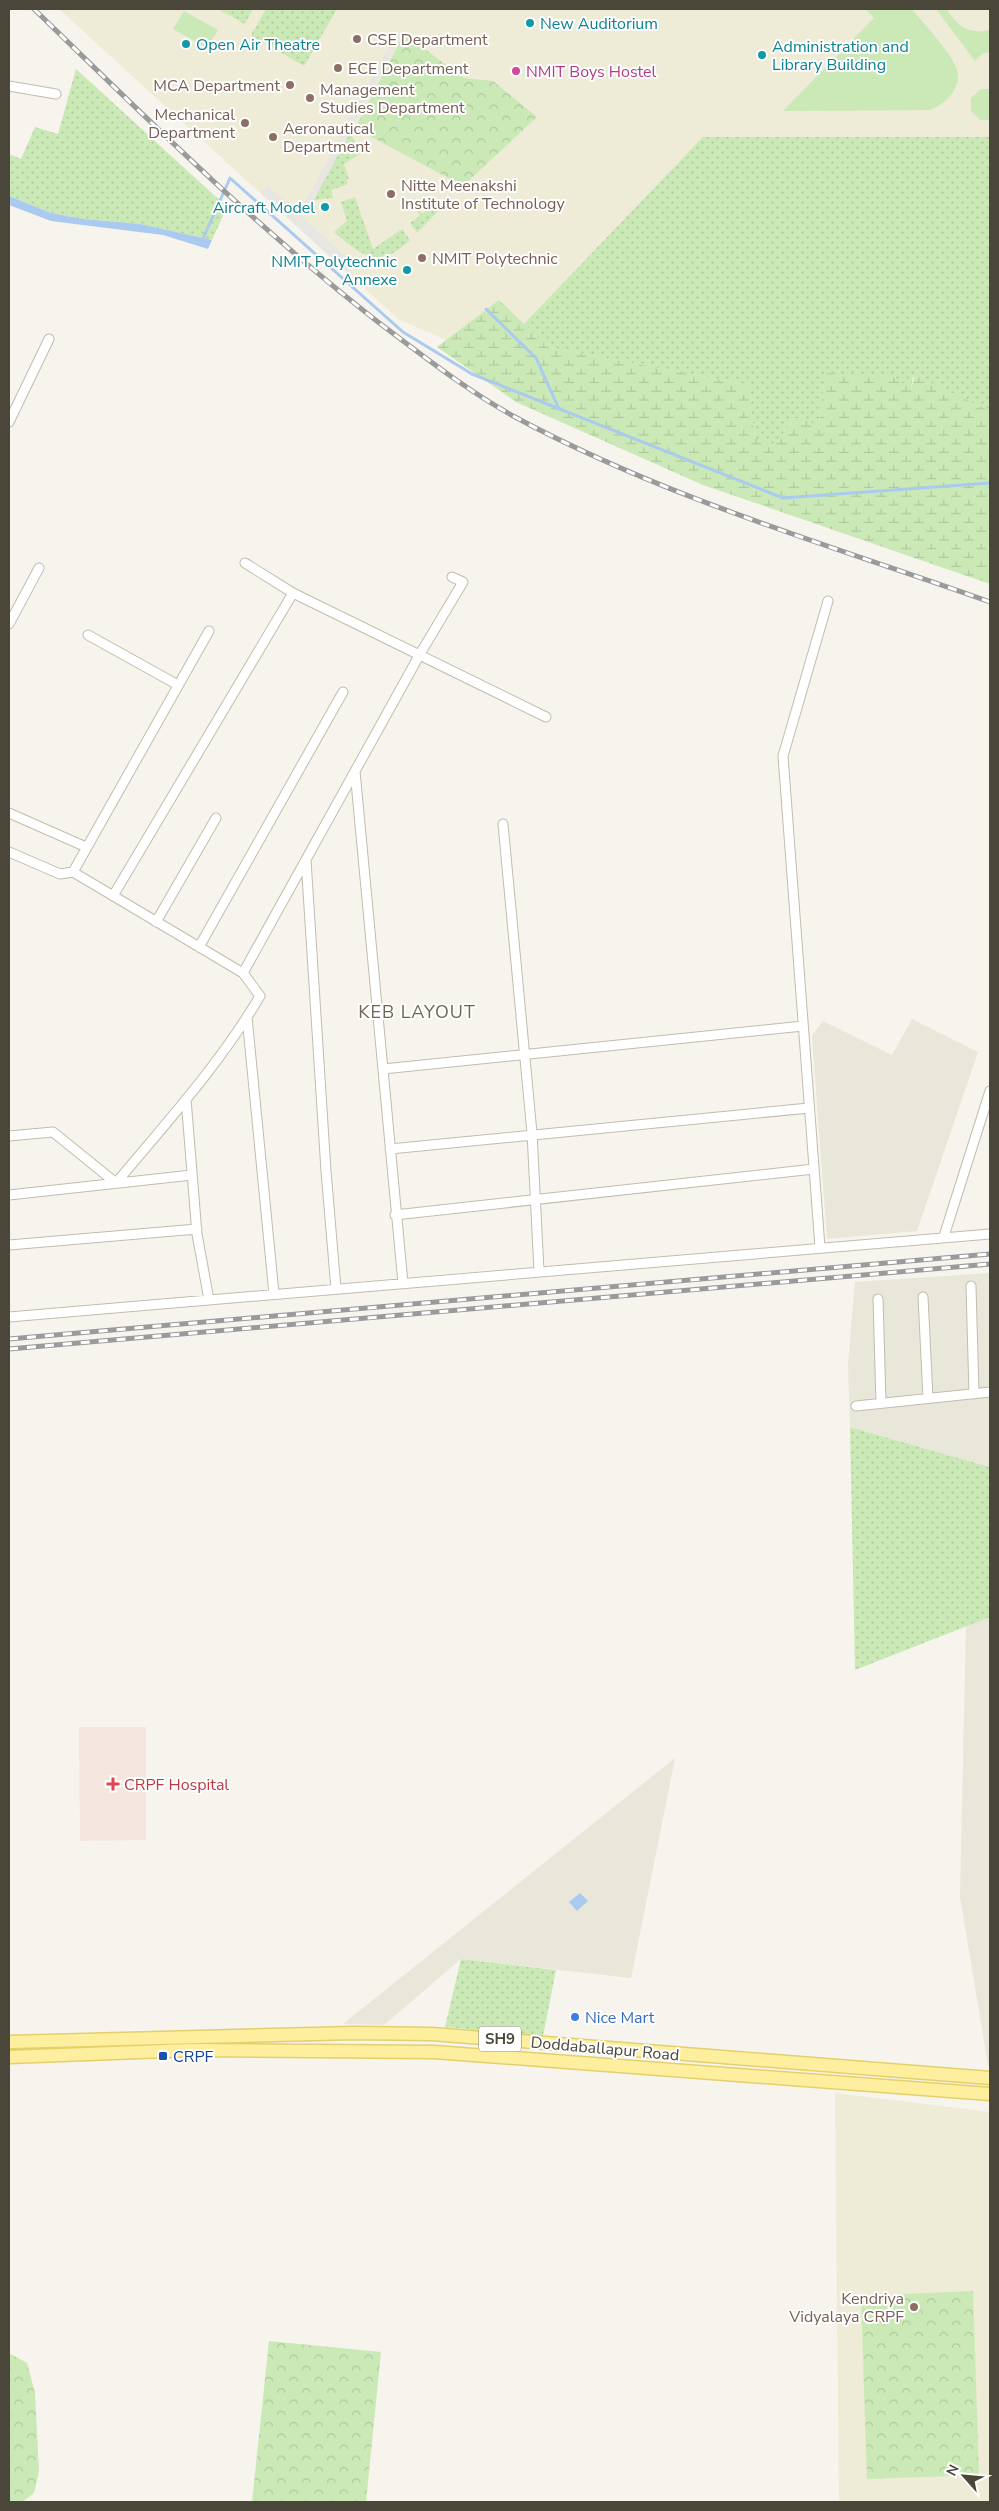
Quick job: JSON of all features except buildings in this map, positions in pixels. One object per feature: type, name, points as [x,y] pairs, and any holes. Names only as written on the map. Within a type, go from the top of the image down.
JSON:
[{"type":"main road","name":"Doddaballapur Road","points":[[9,2042],[354,2033],[432,2034],[990,2078]]},
{"type":"main road","name":"Doddaballapur Road","points":[[9,2057],[192,2050],[434,2052],[990,2094]]},
{"type":"street","points":[[9,86],[56,94]]},
{"type":"street","points":[[9,422],[49,339]]},
{"type":"street","points":[[245,563],[293,592],[546,717]]},
{"type":"street","points":[[9,624],[38,568]]},
{"type":"street","points":[[243,974],[420,654],[463,582],[452,577]]},
{"type":"street","points":[[112,896],[293,592]]},
{"type":"street","points":[[820,1247],[783,756],[828,601]]},
{"type":"street","points":[[72,872],[209,631]]},
{"type":"street","points":[[88,635],[178,685]]},
{"type":"street","points":[[199,947],[344,692]]},
{"type":"street","points":[[355,771],[395,1215],[403,1283]]},
{"type":"street","points":[[9,813],[86,848]]},
{"type":"street","points":[[156,922],[216,818]]},
{"type":"street","points":[[503,824],[523,1054],[532,1133],[539,1272]]},
{"type":"street","points":[[9,852],[60,874],[72,872],[243,974],[260,996],[247,1017],[186,1099],[116,1184]]},
{"type":"street","points":[[306,859],[326,1171],[336,1289]]},
{"type":"street","points":[[247,1017],[274,1294]]},
{"type":"street","points":[[383,1069],[803,1026]]},
{"type":"street","points":[[944,1236],[990,1091]]},
{"type":"street","points":[[186,1099],[197,1230],[209,1300]]},
{"type":"street","points":[[390,1149],[532,1133],[810,1108]]},
{"type":"street","points":[[9,1136],[53,1132],[116,1184]]},
{"type":"street","points":[[395,1215],[814,1169]]},
{"type":"street","points":[[9,1195],[192,1175]]},
{"type":"street","points":[[9,1245],[197,1230]]},
{"type":"street","points":[[9,1317],[990,1233]]},
{"type":"street","points":[[971,1286],[974,1394]]},
{"type":"street","points":[[923,1297],[928,1398]]},
{"type":"street","points":[[878,1299],[881,1403]]},
{"type":"street","points":[[856,1406],[990,1392]]},
{"type":"shaded area","points":[[59,9],[990,9],[990,314],[780,485],[398,319]]},
{"type":"shaded area","points":[[397,32],[402,35],[352,128],[348,122]]},
{"type":"shaded area","points":[[346,127],[350,133],[310,207],[304,204]]},
{"type":"shaded area","points":[[268,186],[353,263],[346,271],[261,193]]},
{"type":"shaded area","points":[[912,1019],[978,1052],[917,1231],[827,1239],[812,1036],[823,1021],[892,1055]]},
{"type":"shaded area","points":[[990,1273],[990,1467],[850,1427],[848,1364],[855,1282]]},
{"type":"shaded area","points":[[990,1617],[990,2065],[988,2065],[960,1897],[966,1626]]},
{"type":"shaded area","name":"CRPF Hospital","points":[[79,1727],[146,1727],[146,1840],[80,1841]]},
{"type":"shaded area","points":[[675,1758],[631,1978],[461,1959],[384,2025],[343,2024]]},
{"type":"shaded area","name":"Kendriya Vidyalaya CRPF","points":[[835,2093],[990,2112],[990,2502],[839,2502]]},
{"type":"green space","points":[[218,9],[253,9],[245,24]]},
{"type":"green space","points":[[266,9],[337,9],[304,66],[251,35]]},
{"type":"green space","points":[[865,9],[912,9],[941,43],[955,65],[958,80],[948,98],[929,110],[783,111],[874,18]]},
{"type":"green space","points":[[936,9],[947,9],[964,28],[976,31],[990,30],[990,52],[982,54],[975,61]]},
{"type":"green space","points":[[184,11],[218,30],[207,48],[173,29]]},
{"type":"green space","points":[[404,34],[464,78],[493,81],[537,117],[463,186],[355,128]]},
{"type":"green space","points":[[76,69],[227,207],[212,240],[140,224],[84,219],[51,213],[9,196],[9,154],[21,159],[35,127],[58,134]]},
{"type":"green space","points":[[981,89],[990,89],[989,120],[980,120],[971,111],[971,98]]},
{"type":"green space","points":[[350,133],[362,153],[344,164],[349,179],[346,180],[348,184],[331,190],[333,198],[313,200]]},
{"type":"green space","points":[[703,137],[990,137],[990,412],[913,377],[911,388],[825,373],[819,427],[796,416],[773,447],[754,438],[749,385],[548,347],[524,324]]},
{"type":"green space","points":[[355,197],[373,249],[402,229],[410,240],[389,255],[380,257],[362,253],[353,248],[334,232],[347,221],[341,202]]},
{"type":"green space","points":[[446,197],[447,202],[417,233],[410,223],[420,216],[416,209],[418,208],[422,214]]},
{"type":"green space","points":[[499,300],[548,347],[749,385],[754,437],[773,447],[796,416],[819,426],[825,373],[891,376],[911,388],[915,375],[990,411],[990,584],[703,485],[516,402],[437,347]]},
{"type":"green space","points":[[850,1427],[990,1467],[990,1617],[855,1670]]},
{"type":"green space","points":[[461,1959],[556,1970],[543,2036],[445,2027]]},
{"type":"green space","points":[[973,2291],[979,2475],[867,2479],[861,2296]]},
{"type":"green space","points":[[269,2341],[381,2352],[366,2502],[252,2502]]},
{"type":"green space","points":[[9,2353],[27,2363],[35,2393],[39,2471],[34,2493],[22,2502],[9,2502]]},
{"type":"water","points":[[9,196],[51,213],[84,219],[140,224],[212,240],[208,249],[163,235],[51,221],[9,205]]},
{"type":"water","points":[[580,1893],[588,1901],[577,1911],[569,1902]]},
{"type":"waterway","points":[[202,241],[230,178],[403,332],[472,374],[783,498],[990,483]]},
{"type":"waterway","points":[[486,309],[536,358],[559,409]]},
{"type":"railway","points":[[34,9],[202,170],[288,248],[378,322],[445,372],[497,407],[572,446],[689,496],[809,540],[990,602]]},
{"type":"railway","points":[[9,1339],[990,1254]]},
{"type":"railway","points":[[9,1349],[990,1264]]},
{"type":"place","name":"New Auditorium","points":[[530,23]]},
{"type":"place","name":"CSE Department","points":[[357,39]]},
{"type":"place","name":"Open Air Theatre","points":[[186,44]]},
{"type":"place","name":"Administration and Library Building","points":[[762,55]]},
{"type":"place","name":"ECE Department","points":[[338,68]]},
{"type":"place","name":"NMIT Boys Hostel","points":[[516,71]]},
{"type":"place","name":"MCA Department","points":[[290,85]]},
{"type":"place","name":"Management Studies Department","points":[[310,98]]},
{"type":"place","name":"Mechanical Department","points":[[245,123]]},
{"type":"place","name":"Aeronautical Department","points":[[273,137]]},
{"type":"place","name":"Nitte Meenakshi Institute of Technology","points":[[391,194]]},
{"type":"place","name":"Aircraft Model","points":[[325,207]]},
{"type":"place","name":"NMIT Polytechnic","points":[[422,258]]},
{"type":"place","name":"NMIT Polytechnic Annexe","points":[[407,270]]},
{"type":"place","name":"CRPF Hospital","points":[[113,1784]]},
{"type":"place","name":"Nice Mart","points":[[575,2017]]},
{"type":"place","name":"CRPF","points":[[163,2056]]},
{"type":"place","name":"Kendriya Vidyalaya CRPF","points":[[914,2307]]},
{"type":"district","name":"KEB LAYOUT","points":[[417,1012]]}]
